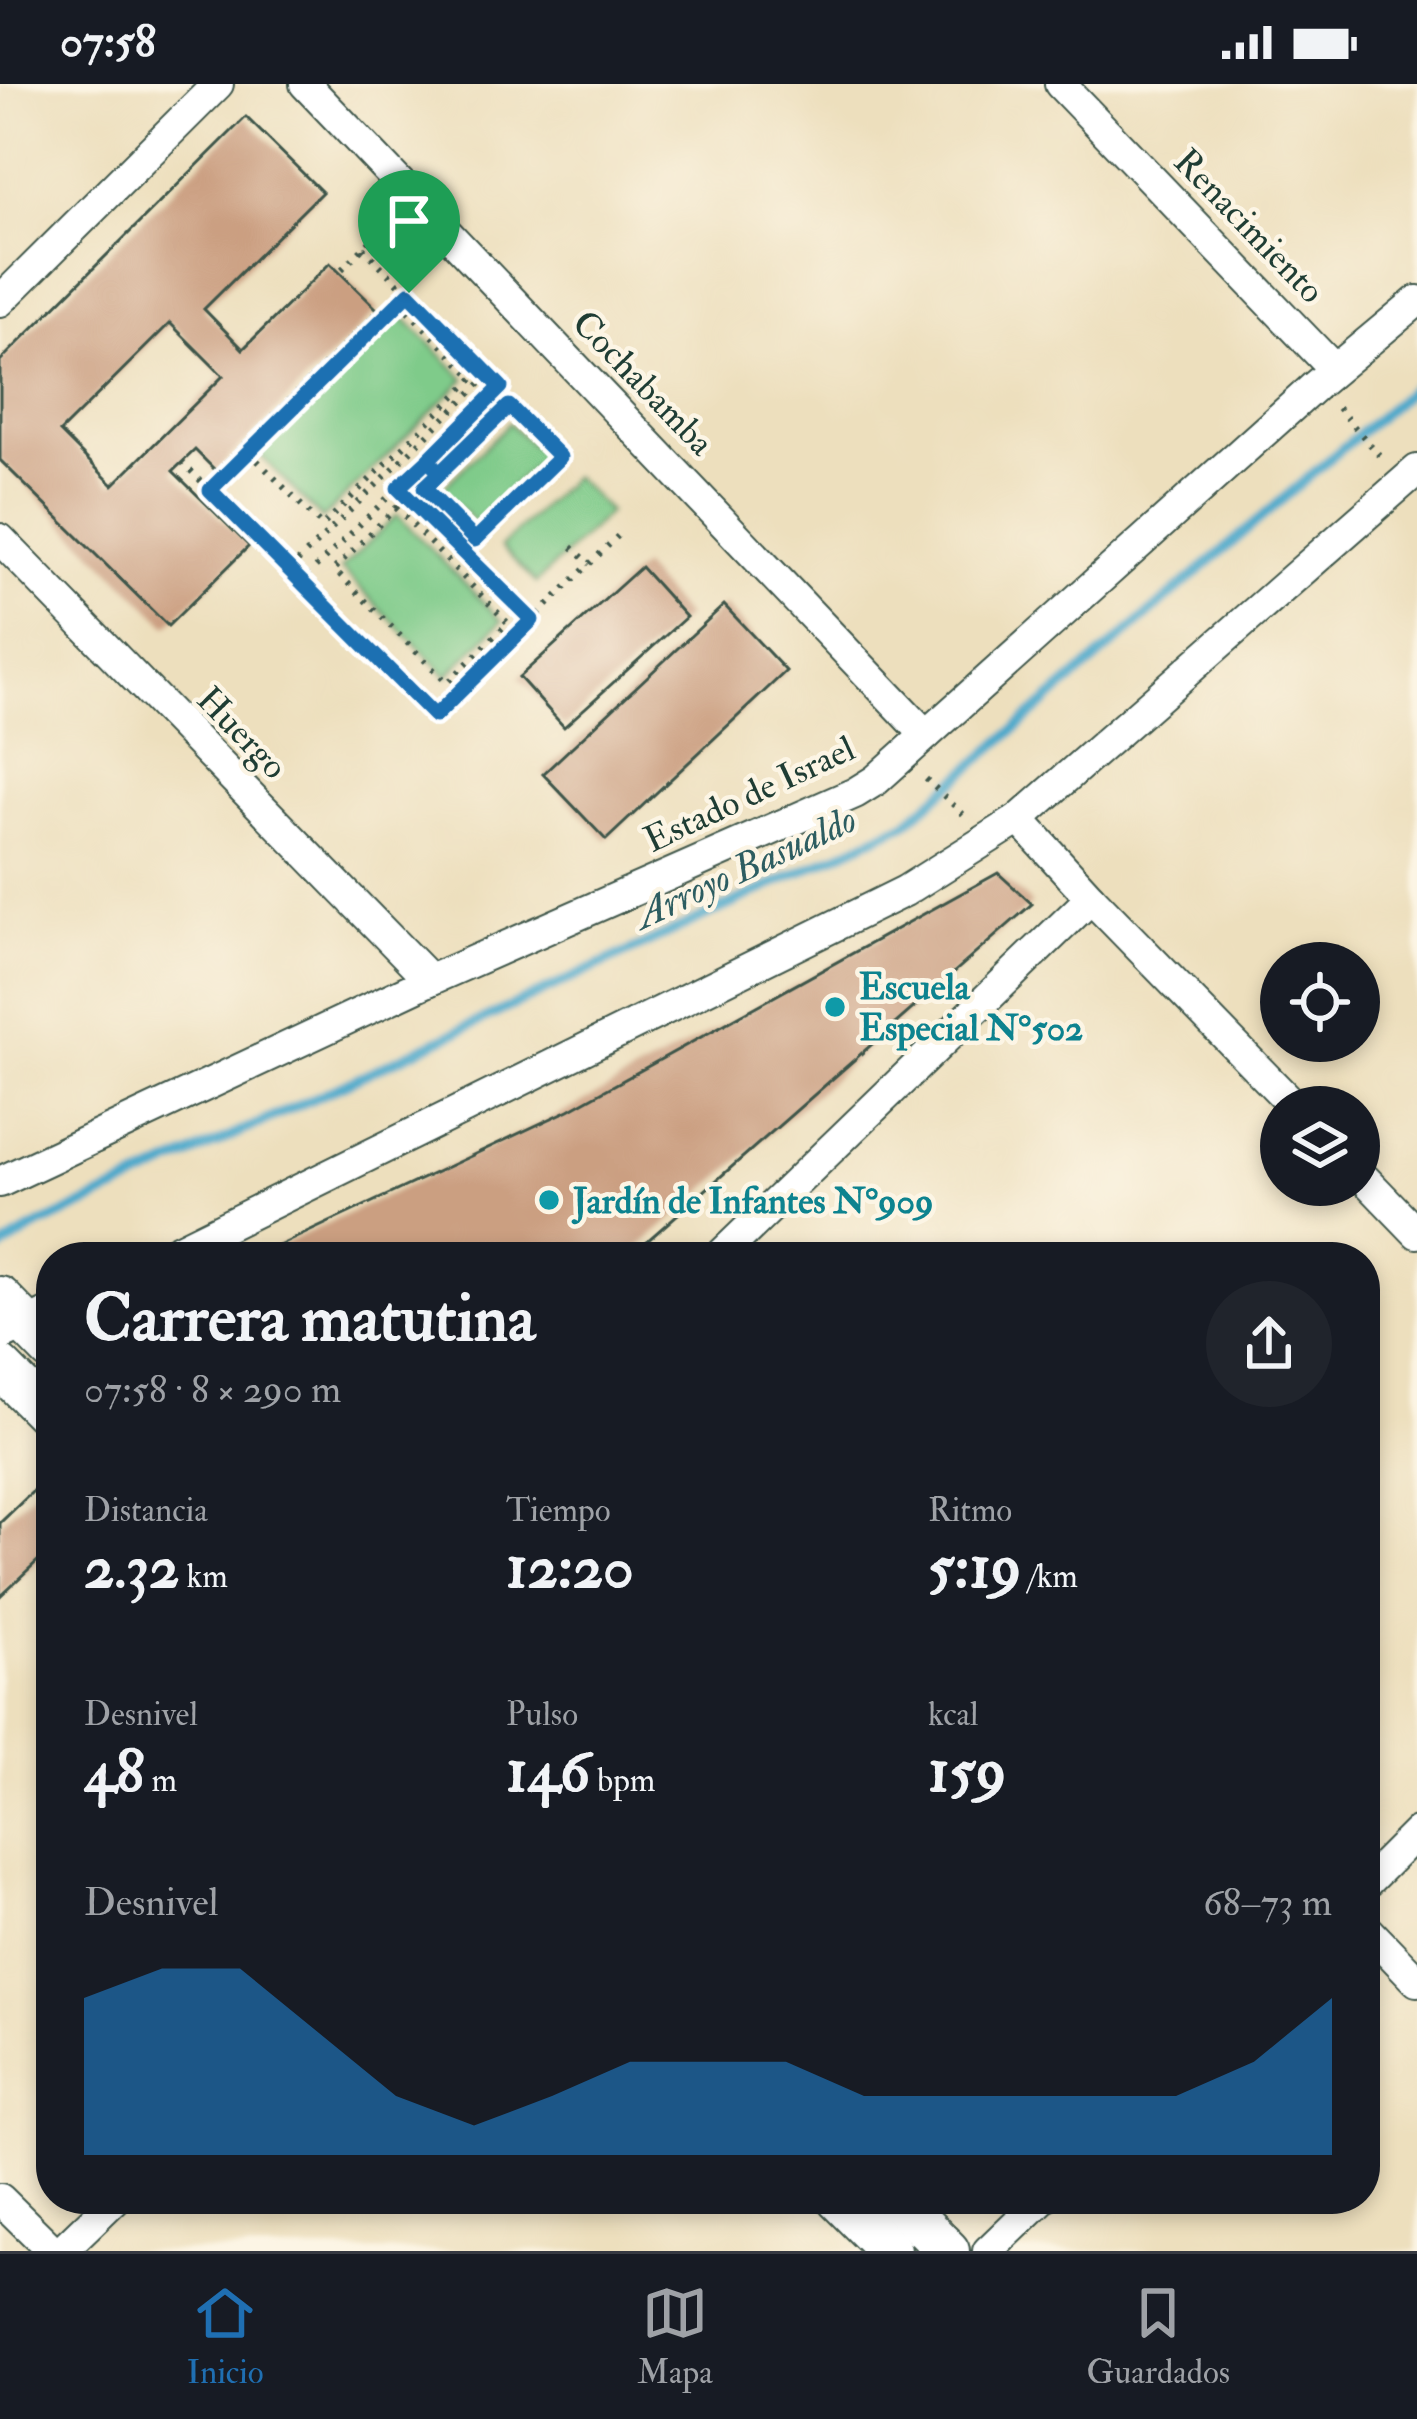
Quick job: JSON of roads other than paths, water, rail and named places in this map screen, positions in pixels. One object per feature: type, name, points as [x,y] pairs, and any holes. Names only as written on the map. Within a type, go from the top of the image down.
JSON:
[{"type":"main road","points":[[0,1367],[36,1403]]},
{"type":"main road","points":[[853,2214],[890,2251]]},
{"type":"main road","points":[[911,2214],[948,2251]]},
{"type":"street","points":[[0,301],[218,84]]},
{"type":"street","name":"Cochabamba","points":[[305,84],[926,735]]},
{"type":"street","name":"Renacimiento","points":[[1060,84],[1334,369]]},
{"type":"street","name":"Estado de Israel","points":[[0,1182],[430,980],[876,780],[1334,369],[1417,301]]},
{"type":"street","points":[[193,1242],[905,891],[1019,819],[1417,470]]},
{"type":"street","name":"Huergo","points":[[0,538],[430,980]]},
{"type":"street","points":[[1019,819],[1274,1086]]},
{"type":"street","points":[[735,1242],[1091,898]]},
{"type":"street","points":[[1380,1194],[1417,1232]]},
{"type":"street","points":[[1380,1869],[1417,1832]]},
{"type":"street","points":[[1380,1943],[1417,1981]]},
{"type":"street","points":[[0,2199],[57,2251],[98,2214]]},
{"type":"street","points":[[988,2251],[1026,2214]]},
{"type":"waterway","name":"Arroyo Basualdo","points":[[0,1250],[32,1229],[906,823],[1417,384]]},
{"type":"place","name":"Escuela Especial N°502","points":[[835,1007]]},
{"type":"place","name":"Jardín de Infantes N°909","points":[[549,1200]]}]
